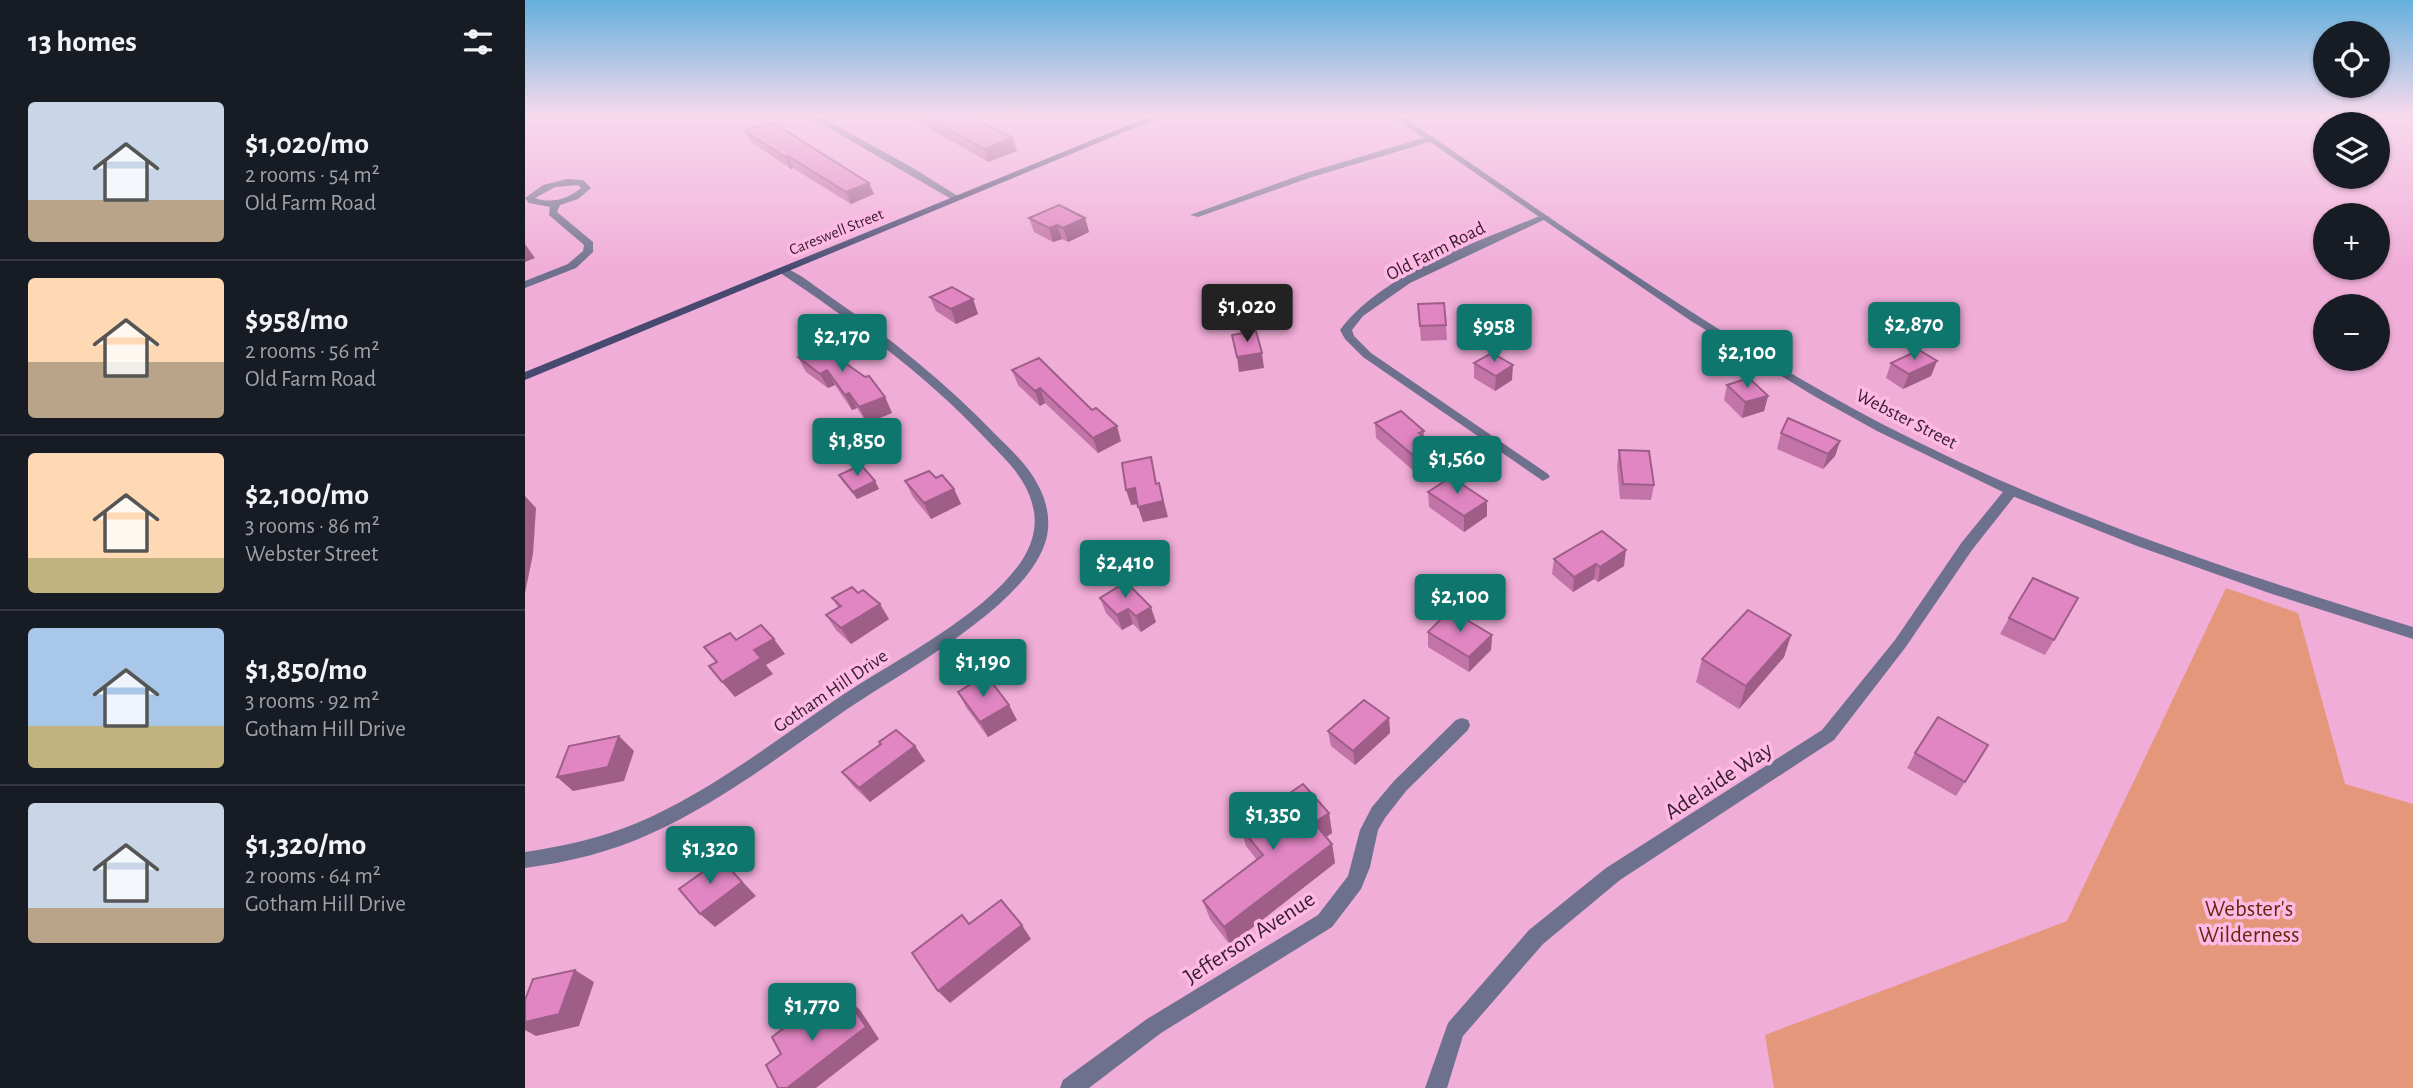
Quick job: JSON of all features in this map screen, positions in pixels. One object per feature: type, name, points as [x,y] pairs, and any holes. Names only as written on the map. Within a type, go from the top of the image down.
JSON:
[{"type":"main road","name":"Careswell Street","points":[[525,376],[1033,167]]},
{"type":"street","points":[[904,167],[956,198]]},
{"type":"street","points":[[1195,215],[1337,167]]},
{"type":"street","name":"Webster Street","points":[[1471,167],[1737,344],[1892,433],[2012,490],[2114,533],[2245,581],[2413,633]]},
{"type":"street","points":[[525,285],[572,266],[588,252],[589,244],[552,213],[557,203],[584,192],[585,184],[561,183],[540,189],[530,198],[537,204],[557,203]]},
{"type":"street","name":"Old Farm Road","points":[[1543,477],[1367,355],[1349,337],[1346,330],[1350,321],[1421,272],[1545,217]]},
{"type":"street","name":"Gotham Hill Drive","points":[[525,860],[620,839],[644,831],[693,805],[969,621],[1000,595],[1032,555],[1041,533],[1040,503],[1031,483],[1017,465],[965,409],[922,369],[783,270]]},
{"type":"street","name":"Adelaide Way","points":[[1436,1088],[1455,1030],[1536,937],[1613,874],[1746,791],[1828,735],[1900,644],[1967,547],[2012,490]]},
{"type":"street","name":"Jefferson Avenue","points":[[1071,1088],[1154,1026],[1325,921],[1347,896],[1360,869],[1364,844],[1372,823],[1389,799],[1462,725]]},
{"type":"green space","name":"Webster's Wilderness","points":[[2226,588],[2298,613],[2345,784],[2413,804],[2413,1088],[1774,1088],[1765,1035],[2067,921]]},
{"type":"building","points":[[805,167],[843,167],[869,183],[846,192]]},
{"type":"building","points":[[1059,205],[1085,218],[1063,228],[1057,225],[1049,228],[1029,218]]},
{"type":"building","points":[[952,287],[973,299],[951,309],[930,297]]},
{"type":"building","points":[[1444,303],[1446,325],[1420,326],[1418,304]]},
{"type":"building","points":[[1256,331],[1262,353],[1237,357],[1232,335]]},
{"type":"building","points":[[804,334],[865,377],[869,376],[885,397],[859,407],[849,393],[845,395],[827,370],[820,374],[798,357],[813,351],[802,336]]},
{"type":"building","points":[[1919,350],[1937,361],[1909,374],[1891,363]]},
{"type":"building","points":[[1492,353],[1513,365],[1496,376],[1474,363]]},
{"type":"building","points":[[1039,358],[1092,410],[1096,408],[1117,426],[1093,438],[1040,388],[1035,391],[1012,370]]},
{"type":"building","points":[[1749,378],[1768,396],[1745,402],[1727,385]]},
{"type":"building","points":[[1401,411],[1424,431],[1419,433],[1435,447],[1415,457],[1375,423]]},
{"type":"building","points":[[1788,418],[1840,441],[1828,454],[1781,433]]},
{"type":"building","points":[[1619,450],[1649,451],[1654,485],[1623,484]]},
{"type":"building","points":[[1151,457],[1156,484],[1159,483],[1163,501],[1138,507],[1135,488],[1126,490],[1122,463]]},
{"type":"building","points":[[861,465],[875,481],[853,492],[839,475]]},
{"type":"building","points":[[929,471],[936,478],[942,475],[954,489],[924,503],[905,481]]},
{"type":"building","points":[[1451,477],[1487,501],[1464,516],[1428,492]]},
{"type":"building","points":[[1602,531],[1626,550],[1600,567],[1596,564],[1574,577],[1554,559]]},
{"type":"building","points":[[2033,578],[2078,598],[2054,640],[2009,618]]},
{"type":"building","points":[[1126,582],[1151,607],[1136,616],[1128,609],[1117,615],[1100,598]]},
{"type":"building","points":[[852,587],[858,593],[863,590],[880,604],[841,628],[826,615],[841,606],[832,598]]},
{"type":"building","points":[[1450,610],[1492,635],[1469,657],[1428,632]]},
{"type":"building","points":[[1748,610],[1791,635],[1746,686],[1702,659]]},
{"type":"building","points":[[761,625],[774,639],[754,650],[761,658],[722,682],[709,666],[717,662],[704,647],[730,633],[736,640]]},
{"type":"building","points":[[986,675],[1009,705],[980,722],[958,692]]},
{"type":"building","points":[[1364,700],[1389,718],[1353,751],[1328,731]]},
{"type":"building","points":[[1938,717],[1988,745],[1965,782],[1915,753]]},
{"type":"building","points":[[896,730],[915,746],[859,788],[842,772]]},
{"type":"building","points":[[619,736],[608,767],[557,777],[569,746]]},
{"type":"building","points":[[1303,784],[1329,813],[1314,823],[1332,844],[1224,927],[1203,901],[1263,855],[1240,827]]},
{"type":"building","points":[[721,859],[742,882],[700,914],[679,889]]},
{"type":"building","points":[[1001,900],[1022,925],[938,991],[912,953],[962,915],[969,924]]},
{"type":"building","points":[[575,970],[559,1014],[525,1022],[525,1000],[533,979]]},
{"type":"building","points":[[847,998],[866,1027],[787,1088],[778,1088],[766,1065],[781,1054],[772,1037],[799,1017],[805,1028]]}]
